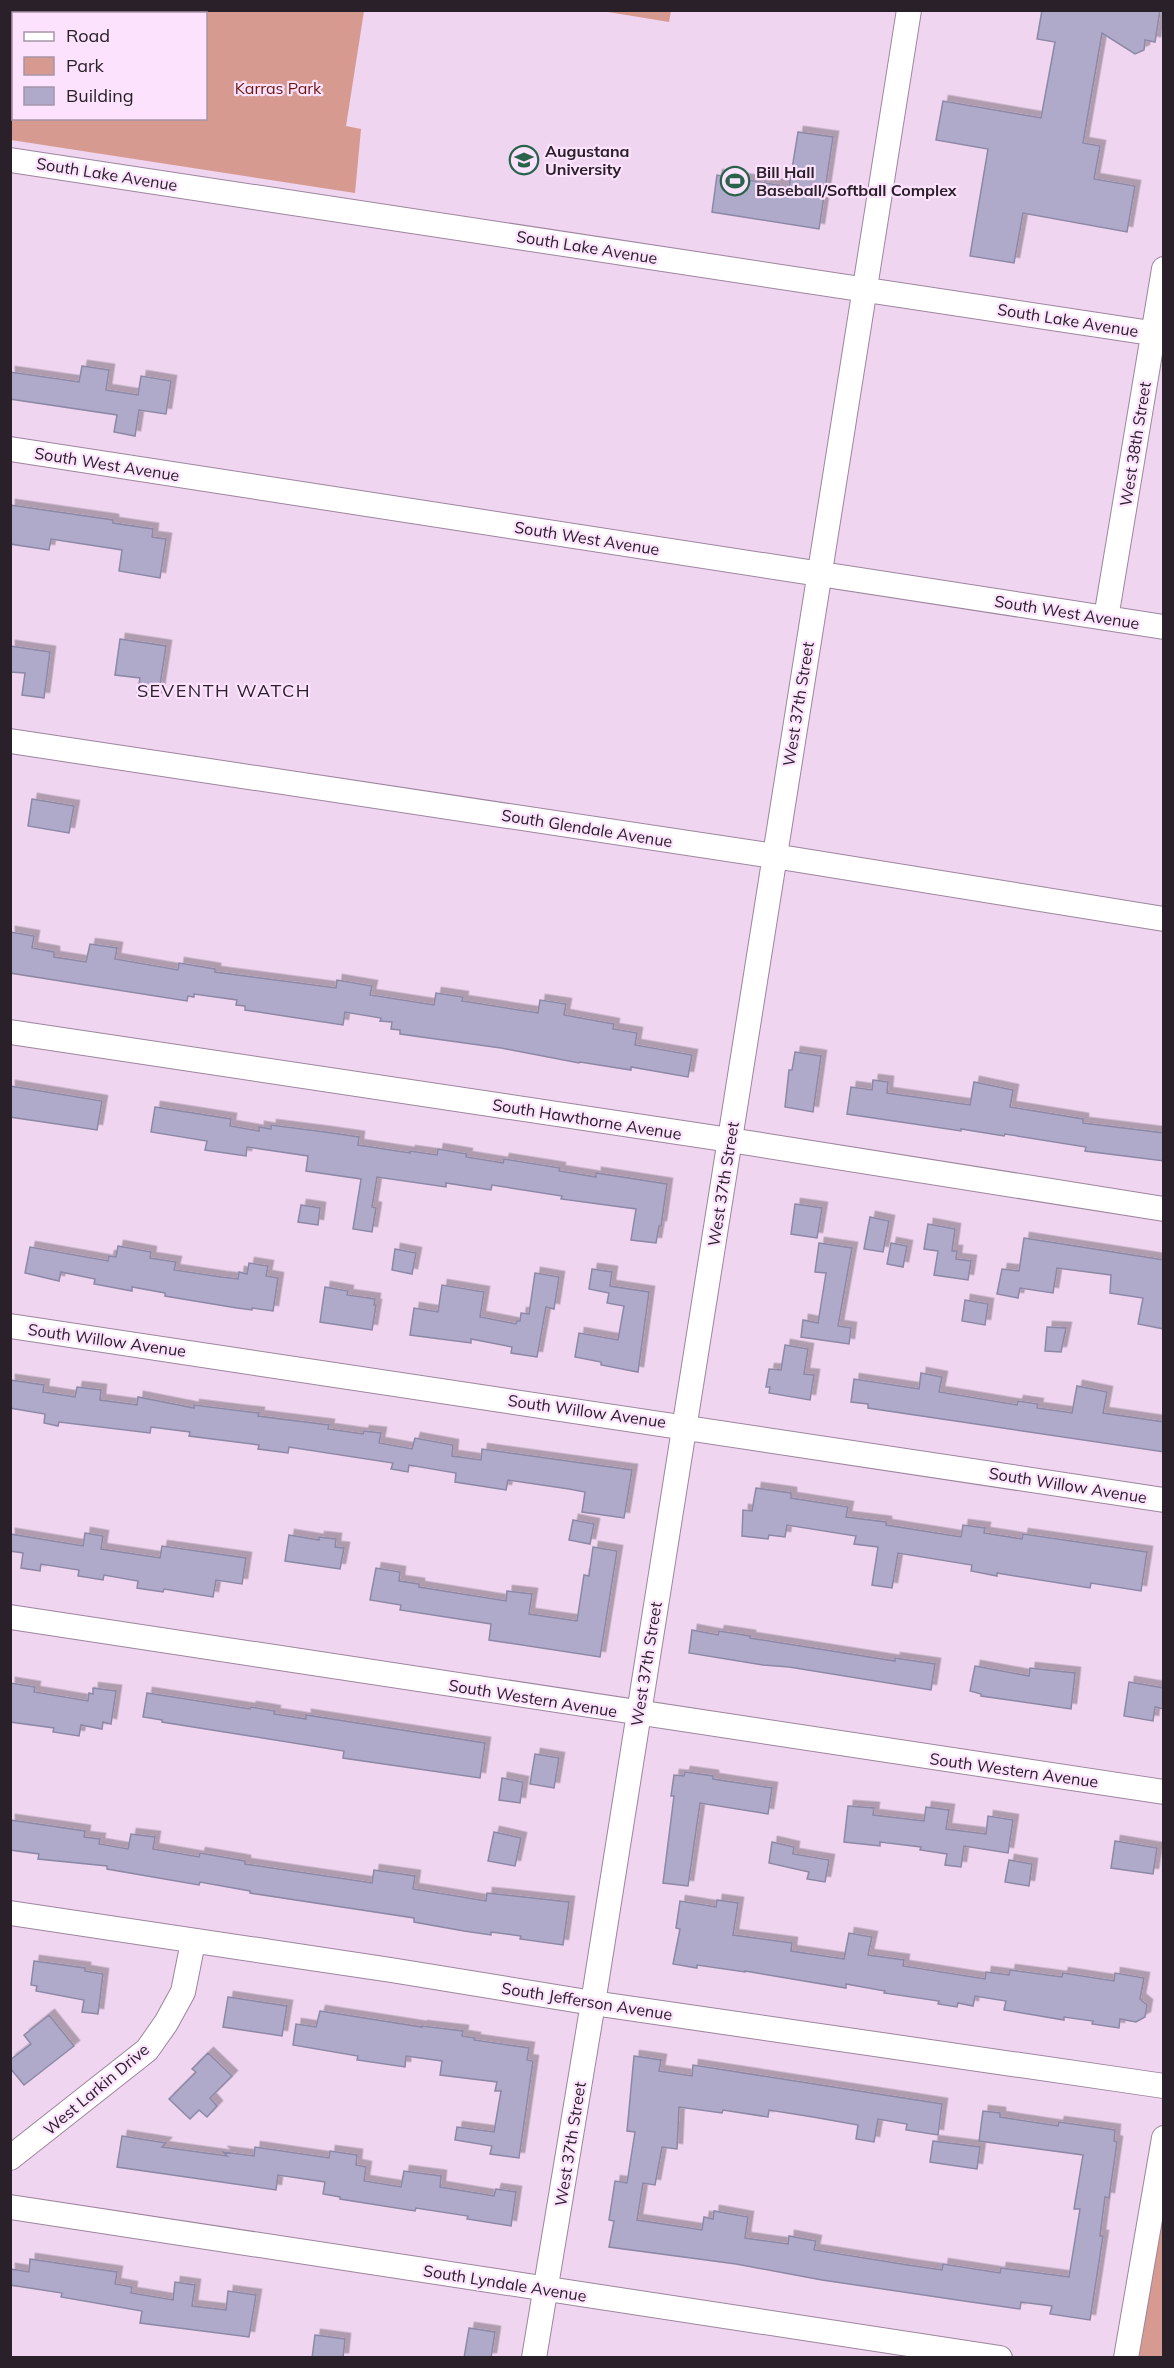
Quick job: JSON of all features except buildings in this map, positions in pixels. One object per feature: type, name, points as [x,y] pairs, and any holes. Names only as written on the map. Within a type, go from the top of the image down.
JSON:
[{"type":"street","name":"West 37th Street","points":[[534,2358],[593,2003],[909,10]]},
{"type":"street","name":"South Lake Avenue","points":[[10,160],[1158,335]]},
{"type":"street","name":"West 38th Street","points":[[1106,618],[1158,335],[1164,269]]},
{"type":"street","name":"South West Avenue","points":[[10,449],[1164,627]]},
{"type":"street","name":"South Glendale Avenue","points":[[10,741],[774,855],[1164,919]]},
{"type":"street","name":"South Hawthorne Avenue","points":[[10,1032],[730,1140],[1164,1209]]},
{"type":"street","name":"South Willow Avenue","points":[[10,1326],[1164,1500]]},
{"type":"street","name":"South Western Avenue","points":[[10,1617],[1164,1792]]},
{"type":"street","name":"South Jefferson Avenue","points":[[10,1913],[593,2003],[1164,2086]]},
{"type":"street","name":"West Larkin Drive","points":[[10,2158],[147,2050],[166,2023],[183,1992],[193,1942]]},
{"type":"street","points":[[1126,2358],[1164,2138]]},
{"type":"street","name":"South Lyndale Avenue","points":[[10,2207],[1000,2358]]},
{"type":"green space","name":"Karras Park","points":[[10,11],[364,11],[346,126],[361,129],[355,193],[11,140]]},
{"type":"green space","points":[[602,11],[671,11],[669,22]]},
{"type":"green space","points":[[1163,2138],[1163,2357],[1126,2358]]},
{"type":"place","name":"Augustana University","points":[[524,160]]},
{"type":"place","name":"Bill Hall Baseball/Softball Complex","points":[[735,181]]},
{"type":"district","name":"SEVENTH WATCH","points":[[224,690]]}]
